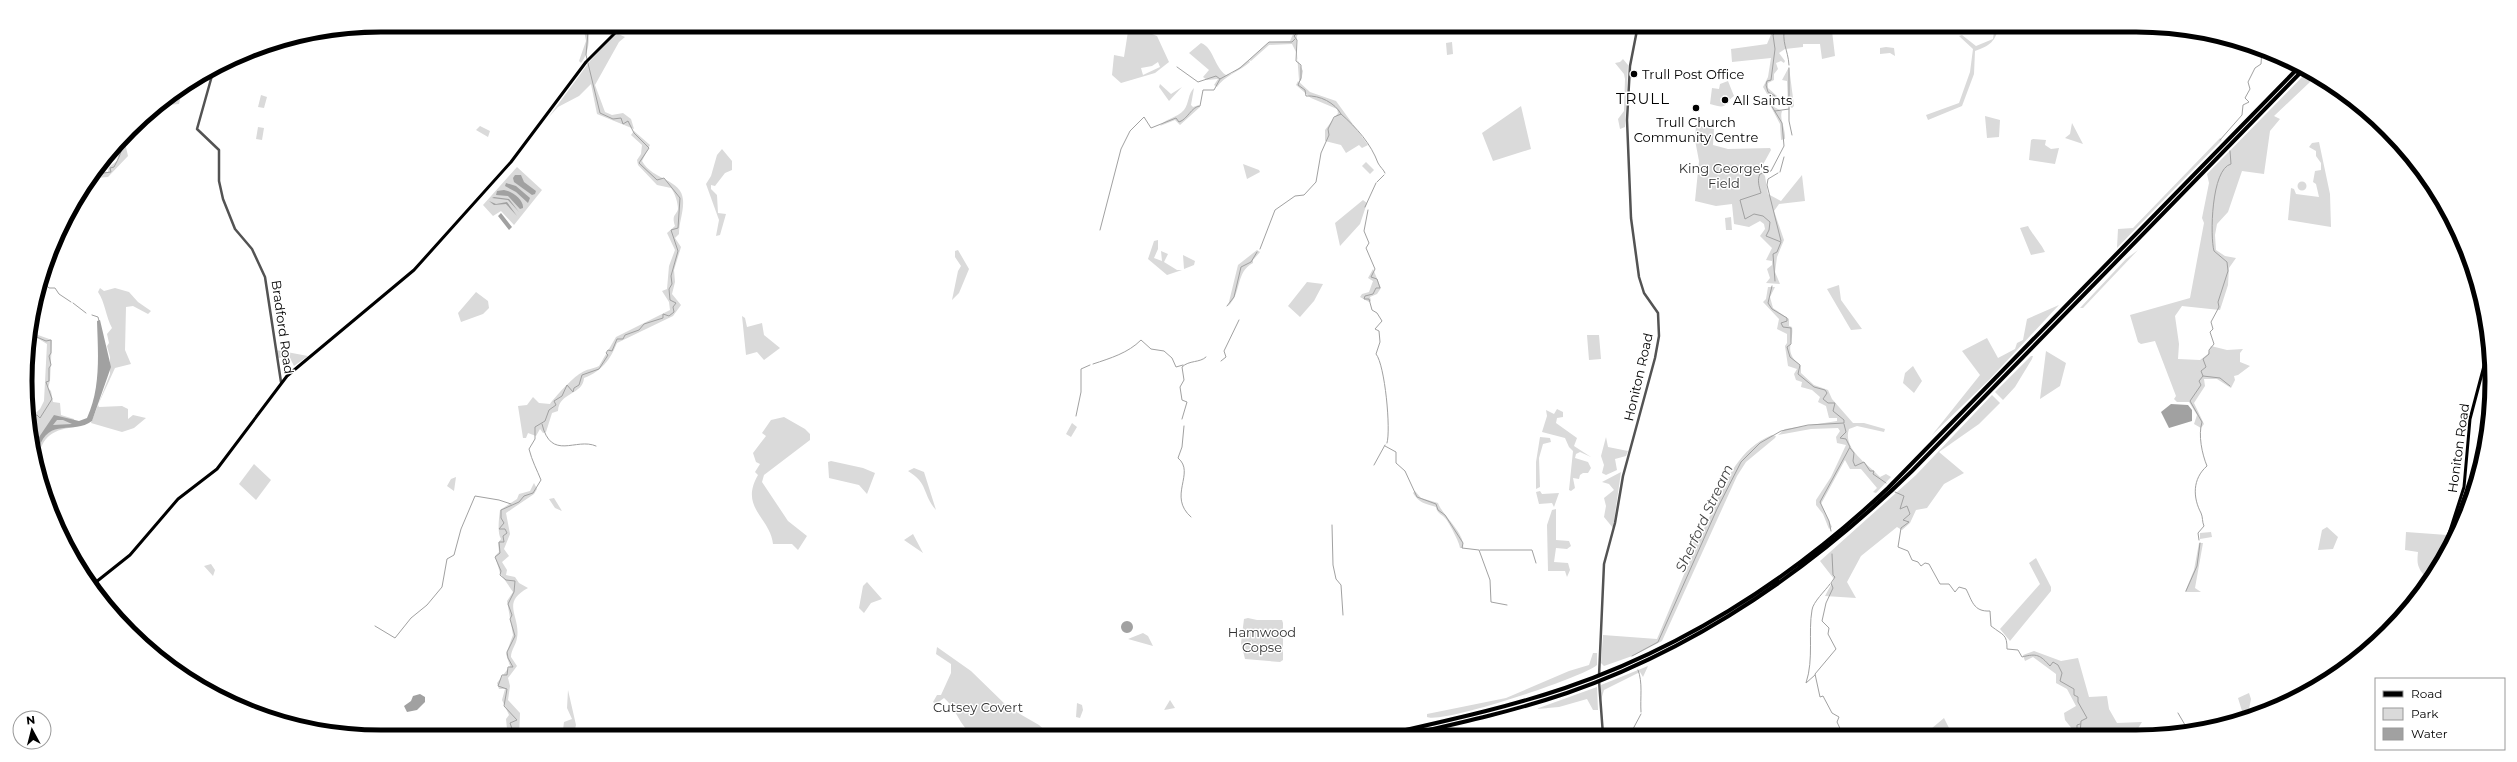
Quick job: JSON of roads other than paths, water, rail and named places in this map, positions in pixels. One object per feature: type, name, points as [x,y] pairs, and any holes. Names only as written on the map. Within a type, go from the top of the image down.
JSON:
[{"type":"highway","points":[[1405,730],[1506,706],[1608,672],[1703,626],[1781,577],[1824,544],[1888,488],[2295,71]]},
{"type":"highway","points":[[1426,730],[1537,702],[1621,672],[1705,631],[1756,600],[1805,566],[1872,510],[1912,472],[2300,73]]},
{"type":"main road","points":[[96,582],[130,555],[178,500],[217,469],[281,382],[414,270],[511,162],[587,61],[616,32]]},
{"type":"main road","name":"Honiton Road","points":[[2448,537],[2464,487],[2469,429],[2484,366]]},
{"type":"street","name":"Honiton Road","points":[[1603,730],[1599,692],[1599,663],[1604,564],[1614,528],[1623,476],[1657,353],[1659,332],[1657,311],[1642,287],[1631,222],[1627,120],[1630,66],[1637,32]]},
{"type":"street","name":"Bradford Road","points":[[213,75],[197,129],[219,150],[219,181],[223,199],[235,229],[252,249],[266,277],[281,382]]},
{"type":"water","points":[[515,175],[521,175],[524,182],[536,191],[535,194],[532,195],[514,182],[513,178]]},
{"type":"water","points":[[506,183],[516,186],[530,198],[528,203],[516,192],[505,186]]},
{"type":"water","points":[[504,190],[517,196],[522,202],[523,208],[520,209],[508,196],[496,195],[497,191]]},
{"type":"water","points":[[492,198],[509,199],[519,212],[508,200]]},
{"type":"water","points":[[489,201],[496,204],[507,202],[517,216],[506,204],[494,205]]},
{"type":"water","points":[[501,213],[512,227],[509,230],[498,216]]},
{"type":"water","points":[[100,320],[111,367],[92,421],[85,425],[62,428],[49,433],[43,439],[39,448],[37,440],[54,415],[79,421],[87,418],[95,395],[98,358],[97,321]],"holes":[[[57,420],[63,420],[72,424],[53,425]]]},
{"type":"water","points":[[2171,404],[2188,405],[2192,410],[2192,421],[2169,428],[2161,412]]},
{"type":"water","points":[[1125,621],[1129,621],[1133,627],[1129,633],[1125,633],[1121,629],[1121,625]]},
{"type":"water","points":[[420,694],[425,697],[425,702],[417,710],[407,712],[404,706],[411,701],[413,696]]},
{"type":"waterway","points":[[512,730],[510,723],[517,720],[504,706],[507,689],[498,686],[502,675],[507,675],[508,667],[513,667],[508,658],[507,652],[515,636],[510,619],[512,615],[508,604],[514,592],[515,581],[506,580],[500,575],[501,571],[495,557],[500,553],[499,542],[504,542],[503,536],[507,533],[505,529],[499,529],[504,523],[501,518],[501,510],[519,502],[524,496],[533,493],[541,480],[529,449],[535,439],[535,427],[545,421],[549,410],[556,405],[554,401],[562,396],[567,385],[573,392],[574,388],[579,385],[582,375],[599,369],[608,355],[606,353],[608,350],[612,351],[617,339],[623,339],[625,335],[639,330],[644,324],[663,318],[663,314],[669,316],[674,312],[673,307],[676,303],[670,300],[669,289],[672,284],[671,276],[678,251],[671,230],[678,228],[680,198],[664,178],[657,180],[639,163],[649,148],[634,133],[628,121],[623,124],[621,118],[613,119],[600,113],[586,55],[588,32]]},
{"type":"waterway","points":[[1260,249],[1275,210],[1295,196],[1304,195],[1316,182],[1321,153],[1329,135],[1328,129],[1334,117],[1341,114],[1335,106],[1326,100],[1306,96],[1305,90],[1298,85],[1301,78],[1301,65],[1296,61],[1297,40],[1294,36],[1297,32]]},
{"type":"waterway","name":"Sherford Stream","points":[[1775,32],[1773,35],[1775,49],[1771,80],[1767,81],[1766,85],[1768,92],[1775,96],[1771,105],[1782,123],[1784,146],[1771,171],[1760,174],[1759,176],[1758,181],[1761,193],[1740,200],[1745,219],[1754,214],[1763,216],[1770,222],[1769,230],[1766,236],[1781,242],[1777,252],[1773,254],[1775,281]]},
{"type":"waterway","points":[[1784,32],[1784,41],[1789,65]]},
{"type":"waterway","points":[[1177,67],[1198,82],[1216,76],[1220,79],[1240,68],[1269,42],[1292,42],[1295,39]]},
{"type":"waterway","points":[[2220,140],[2242,115],[2243,105],[2249,102],[2245,98],[2250,89],[2248,82],[2255,68],[2261,64],[2262,56]]},
{"type":"waterway","points":[[1789,68],[1789,121],[1792,135]]},
{"type":"waterway","points":[[1100,230],[1121,149],[1130,131],[1144,117],[1151,128],[1176,118],[1179,122],[1194,108],[1200,106],[1203,90],[1214,90],[1220,79]]},
{"type":"waterway","points":[[1775,111],[1789,109]]},
{"type":"waterway","points":[[1341,114],[1353,125],[1372,149],[1385,173]]},
{"type":"waterway","points":[[101,173],[111,172],[110,168],[114,167],[122,148]]},
{"type":"waterway","points":[[2199,540],[2198,533],[2204,526],[2202,515],[2196,501],[2195,489],[2196,483],[2202,471],[2207,466],[2201,444],[2200,433],[2202,422],[2190,401],[2201,385],[2199,381],[2203,376],[2201,371],[2206,367],[2203,359],[2209,354],[2209,350],[2214,344],[2210,332],[2213,329],[2211,322],[2219,307],[2218,302],[2228,271],[2227,262],[2214,251],[2212,219],[2219,178],[2224,169],[2231,164],[2230,151]]},
{"type":"waterway","points":[[1780,172],[1784,157]]},
{"type":"waterway","points":[[1778,173],[1768,179],[1767,185],[1781,241]]},
{"type":"waterway","points":[[1377,182],[1384,175]]},
{"type":"waterway","points":[[1365,207],[1376,183]]},
{"type":"waterway","points":[[1368,210],[1364,231],[1369,243],[1366,248],[1375,269],[1371,277],[1377,279],[1380,288],[1376,288],[1373,294],[1365,296],[1364,299],[1369,299],[1372,310],[1377,313],[1382,321],[1375,329],[1379,331],[1380,342],[1376,354],[1382,371],[1388,412],[1387,443]]},
{"type":"waterway","points":[[1227,306],[1234,297],[1241,267],[1251,262],[1257,252]]},
{"type":"waterway","points":[[46,285],[49,288],[55,288],[59,294],[71,302]]},
{"type":"waterway","name":"Sherford Stream","points":[[1632,656],[1658,642],[1717,509],[1741,462],[1760,443],[1781,431],[1808,425],[1844,423],[1844,420],[1833,411],[1835,403],[1828,403],[1823,399],[1827,393],[1825,390],[1814,387],[1798,374],[1800,365],[1790,357],[1787,347],[1791,344],[1791,328],[1783,327],[1781,323],[1787,321],[1787,318],[1772,309],[1768,303],[1772,286]]},
{"type":"waterway","points":[[73,303],[86,313]]},
{"type":"waterway","points":[[92,315],[98,317],[99,321]]},
{"type":"waterway","points":[[1221,361],[1226,357],[1224,351],[1239,320]]},
{"type":"waterway","points":[[34,416],[37,415],[40,418],[52,399],[46,382],[49,381],[49,368],[51,365],[49,356],[51,353],[51,340],[46,341],[35,336]]},
{"type":"waterway","points":[[1093,364],[1125,352],[1141,340],[1151,349],[1164,351],[1172,358],[1176,367],[1183,365]]},
{"type":"waterway","points":[[1182,419],[1187,402],[1182,400],[1180,387],[1184,380],[1182,367],[1188,363],[1201,360],[1206,357]]},
{"type":"waterway","points":[[1076,416],[1081,392],[1081,369],[1090,365]]},
{"type":"waterway","points":[[2203,376],[2220,378],[2230,386]]},
{"type":"waterway","points":[[542,424],[546,435],[551,442],[558,445],[565,446],[588,444],[596,446]]},
{"type":"waterway","points":[[1831,531],[1829,521],[1820,502],[1850,447],[1846,439],[1840,438],[1846,432],[1844,424]]},
{"type":"waterway","points":[[1184,426],[1182,447],[1178,458],[1183,464],[1184,471],[1181,501],[1184,509],[1191,517]]},
{"type":"waterway","points":[[1374,465],[1385,445]]},
{"type":"waterway","points":[[1385,446],[1396,452],[1396,463],[1405,471],[1417,497],[1436,504],[1438,510],[1445,515],[1463,543],[1462,548],[1479,550],[1490,580],[1491,602],[1507,605]]},
{"type":"waterway","points":[[1850,448],[1854,453],[1853,461],[1855,466],[1864,462],[1870,471],[1874,471],[1873,474],[1886,483]]},
{"type":"waterway","name":"Sherford Stream","points":[[1895,492],[1904,496],[1900,509],[1907,506],[1910,514],[1903,520],[1909,522],[1901,528],[1898,547],[1908,551],[1912,560],[1918,562],[1921,566],[1925,563],[1929,564],[1940,584],[1949,584],[1955,592],[1959,587],[1966,589],[1972,601],[1980,610],[1990,611],[1991,626],[2004,636],[2007,649],[2018,650],[2022,657],[2031,655],[2041,657],[2050,666],[2053,662],[2058,665],[2062,673],[2060,681],[2074,689],[2074,695],[2078,697],[2078,702],[2087,718],[2081,721],[2080,730]]},
{"type":"waterway","points":[[375,626],[395,638],[411,618],[427,605],[442,587],[447,559],[454,555],[461,529],[475,496],[499,500],[511,504]]},
{"type":"waterway","points":[[1332,525],[1333,565],[1336,579],[1341,585],[1343,615]]},
{"type":"waterway","points":[[2186,591],[2197,566],[2200,543]]},
{"type":"waterway","points":[[1480,550],[1532,550],[1536,563]]},
{"type":"waterway","points":[[1832,554],[1833,575],[1835,577],[1831,583],[1833,588],[1826,603],[1822,621],[1829,628],[1828,634],[1836,649],[1815,674],[1820,697],[1823,696],[1832,713],[1839,717],[1837,722],[1841,730]]},
{"type":"waterway","points":[[1815,675],[1806,683],[1810,665],[1810,627],[1812,610],[1817,600],[1830,584]]},
{"type":"waterway","name":"Sherford Stream","points":[[1638,670],[1641,685],[1641,712]]},
{"type":"waterway","points":[[2178,713],[2186,726]]},
{"type":"waterway","name":"Sherford Stream","points":[[1631,730],[1641,714]]},
{"type":"waterway","name":"Sherford Stream","points":[[2077,730],[2077,725],[2080,724]]},
{"type":"place","name":"Trull Post Office","points":[[1634,74]]},
{"type":"place","name":"All Saints","points":[[1725,100]]},
{"type":"place","name":"Trull Church Community Centre","points":[[1696,108]]},
{"type":"district","name":"TRULL","points":[[1643,98]]},
{"type":"park label","name":"King George's Field","points":[[1724,176]]},
{"type":"park label","name":"Hamwood Copse","points":[[1262,640]]},
{"type":"park label","name":"Cutsey Covert","points":[[978,707]]}]
